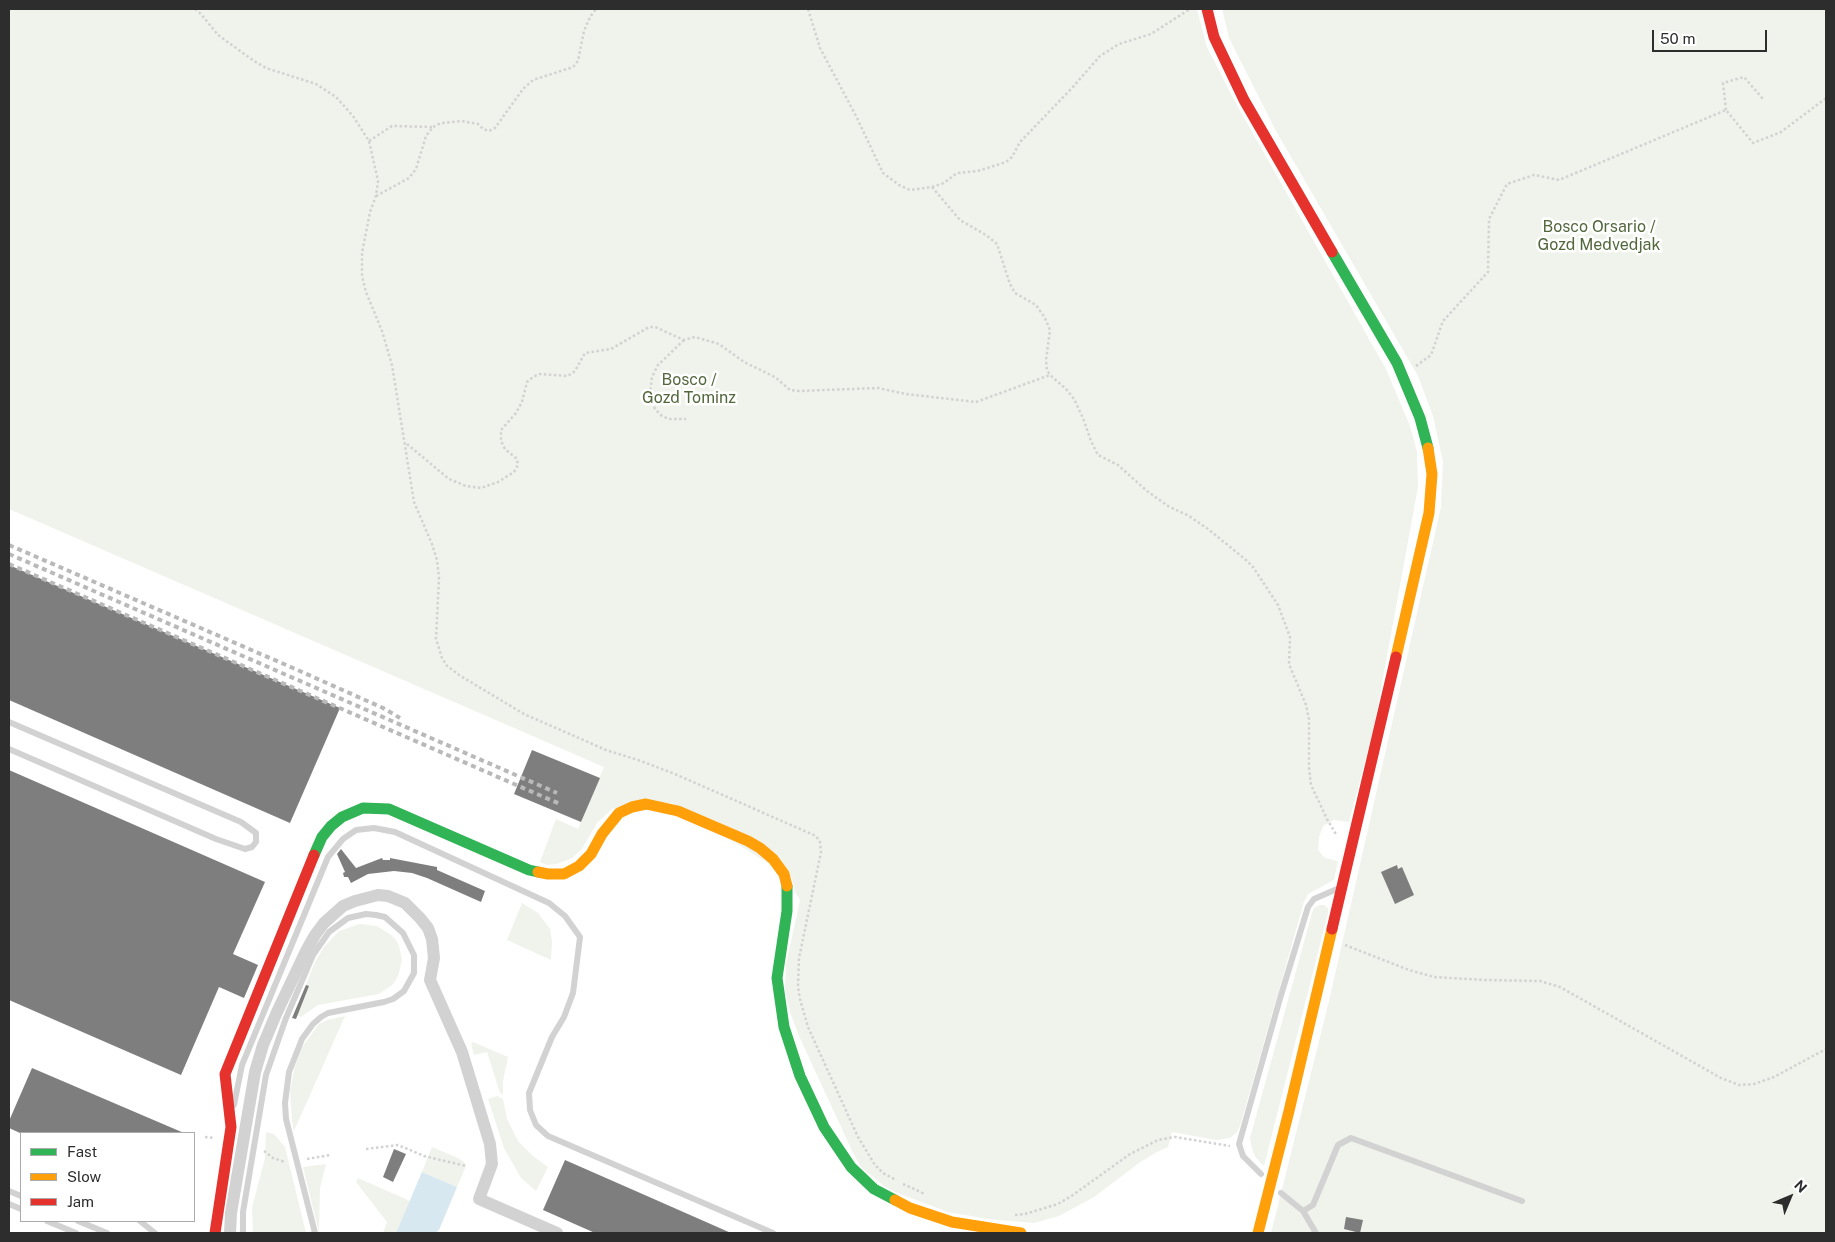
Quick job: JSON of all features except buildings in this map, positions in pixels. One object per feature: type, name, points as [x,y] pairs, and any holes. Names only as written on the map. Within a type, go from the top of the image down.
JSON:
[{"type":"street","points":[[1207,9],[1214,37],[1244,100],[1397,363],[1420,418],[1428,445],[1432,474],[1429,512],[1351,848],[1258,1233]]},
{"type":"street","points":[[215,1233],[230,1142],[231,1126],[226,1090],[226,1074],[229,1061],[322,837],[331,826],[342,817],[363,808],[389,809],[529,870],[548,874],[564,874],[579,866],[591,854],[602,834],[619,813],[632,807],[646,804],[678,811],[748,841],[773,859],[784,874],[788,890],[787,911],[776,978],[784,1027],[800,1076],[824,1127],[851,1167],[874,1189],[910,1208],[952,1222],[1021,1233]]},
{"type":"street","points":[[230,1233],[231,1214],[255,1072],[263,1045],[277,1012],[314,935],[324,923],[343,906],[368,897],[378,896],[388,896],[405,903],[420,918],[430,934],[434,958],[430,980],[462,1052],[490,1144],[492,1164],[479,1199],[557,1233]]},
{"type":"lane","points":[[9,722],[241,822],[256,832],[256,842],[252,847],[245,849],[216,839],[9,748]]},
{"type":"lane","points":[[231,1126],[242,1065],[328,857],[343,839],[356,830],[374,828],[394,832],[549,903],[566,916],[580,937],[573,993],[564,1018],[552,1037],[529,1093],[530,1110],[536,1125],[548,1136],[773,1233]]},
{"type":"lane","points":[[1262,1174],[1243,1156],[1239,1144],[1308,907],[1314,899],[1341,888]]},
{"type":"lane","points":[[243,1233],[242,1212],[266,1075],[286,1018],[313,955],[329,932],[348,918],[366,914],[376,915],[385,917],[403,933],[414,955],[414,973],[404,991],[393,999],[384,1002],[328,1013],[313,1024],[302,1039],[288,1072],[285,1103],[286,1119],[315,1233]]},
{"type":"lane","points":[[1303,1211],[1313,1205],[1338,1145],[1351,1138],[1522,1201]]},
{"type":"lane","points":[[1280,1193],[1303,1211],[1316,1233]]},
{"type":"lane","points":[[49,1222],[76,1233]]},
{"type":"lane","points":[[80,1222],[106,1233]]},
{"type":"lane","points":[[141,1222],[155,1233]]},
{"type":"path","points":[[195,9],[218,35],[254,61],[266,68],[316,84],[336,97],[353,116],[370,141],[378,181],[362,253],[362,276],[392,365],[414,502],[437,560],[439,578],[436,639],[438,649],[447,666],[473,685],[524,714],[606,750],[674,774],[816,836],[820,842],[821,852],[799,967],[798,987],[804,1014],[858,1137],[869,1156],[883,1172],[926,1194]]},
{"type":"path","points":[[370,141],[392,126],[432,127],[441,123],[462,121],[478,124],[489,131],[495,128],[523,89],[533,80],[573,68],[578,61],[584,31],[596,9]]},
{"type":"path","points":[[808,9],[820,48],[856,116],[883,173],[904,188],[910,190],[932,187],[944,183],[957,173],[978,171],[1006,162],[1012,157],[1020,142],[1100,56],[1119,44],[1151,34],[1190,9]]},
{"type":"path","points":[[1763,99],[1744,76],[1723,83],[1726,110],[1753,143],[1781,132],[1826,98]]},
{"type":"path","points":[[1403,376],[1431,356],[1443,320],[1488,272],[1489,218],[1507,184],[1534,174],[1559,180],[1726,110]]},
{"type":"path","points":[[376,196],[409,178],[416,169],[426,136],[432,127]]},
{"type":"path","points":[[932,187],[960,220],[994,240],[999,248],[1010,284],[1015,293],[1036,305],[1046,318],[1050,330],[1046,360],[1047,370],[1074,399],[1094,450],[1098,455],[1118,464],[1147,492],[1208,529],[1253,567],[1263,581],[1278,605],[1288,629],[1290,644],[1289,664],[1306,705],[1309,719],[1309,768],[1312,785],[1337,836],[1351,848]]},
{"type":"path","points":[[406,443],[449,479],[466,486],[481,488],[498,482],[514,472],[518,465],[517,459],[505,449],[501,441],[501,430],[522,402],[528,382],[533,376],[539,374],[568,376],[575,371],[585,353],[611,349],[649,327],[655,327],[684,340]]},
{"type":"path","points":[[686,419],[670,419],[662,416],[656,409],[650,393],[652,377],[658,365],[684,340],[695,337],[719,344],[744,362],[775,377],[790,390],[799,391],[878,388],[906,394],[976,402],[1050,375]]},
{"type":"path","points":[[1329,940],[1409,970],[1434,977],[1540,981],[1560,987],[1713,1074],[1739,1084],[1754,1084],[1774,1077],[1826,1049]]},
{"type":"path","points":[[1008,1214],[1025,1214],[1058,1204],[1130,1154],[1165,1138],[1175,1137],[1221,1146],[1239,1144]]},
{"type":"path","points":[[366,1149],[398,1144],[424,1156],[466,1166]]},
{"type":"path","points":[[264,1151],[273,1158],[289,1164]]},
{"type":"path","points":[[302,1160],[330,1154]]},
{"type":"green space","name":"Bosco / Gozd Tominz","points":[[9,9],[1197,9],[1207,47],[1233,98],[1386,369],[1410,426],[1417,452],[1418,487],[1374,727],[1349,822],[1334,820],[1323,826],[1319,837],[1318,850],[1325,858],[1338,861],[1334,880],[1308,894],[1304,902],[1237,1132],[1230,1138],[1216,1140],[1172,1132],[1168,1147],[1139,1163],[1094,1197],[1059,1216],[1034,1223],[988,1219],[948,1212],[895,1192],[884,1186],[861,1167],[799,1036],[790,1012],[785,990],[786,964],[800,900],[795,892],[792,878],[672,803],[612,809],[597,823],[582,849],[572,858],[557,864],[547,865],[540,862],[556,819],[578,829],[604,767],[9,509]]},
{"type":"green space","name":"Bosco Orsario / Gozd Medvedjak","points":[[1222,9],[1826,9],[1826,1233],[1271,1233],[1329,1001],[1441,507],[1443,462],[1433,416],[1418,376],[1276,131],[1229,38]]},
{"type":"green space","points":[[522,903],[538,913],[550,929],[552,942],[551,960],[507,940]]},
{"type":"green space","points":[[1324,905],[1328,908],[1328,913],[1264,1166],[1256,1158],[1250,1138],[1312,913],[1314,908]]},
{"type":"green space","points":[[360,924],[377,926],[396,940],[402,960],[396,980],[379,994],[318,1005],[301,1017],[294,1014],[315,962],[324,947],[339,931]]},
{"type":"green space","points":[[345,1016],[294,1131],[290,1090],[295,1066],[302,1047],[319,1024]]},
{"type":"green space","points":[[473,1042],[508,1057],[503,1081],[503,1094],[500,1093],[487,1052],[474,1055],[471,1044]]},
{"type":"green space","points":[[497,1096],[503,1099],[507,1119],[518,1141],[533,1156],[548,1167],[536,1191],[521,1178],[504,1148],[488,1099]]},
{"type":"green space","points":[[266,1132],[274,1134],[285,1147],[306,1233],[253,1233],[252,1208],[265,1158]]},
{"type":"green space","points":[[432,1147],[465,1163],[466,1166],[457,1187],[422,1172]]},
{"type":"green space","points":[[326,1164],[320,1188],[319,1233],[303,1167]]},
{"type":"green space","points":[[358,1178],[410,1201],[396,1233],[383,1233],[387,1222],[356,1182]]},
{"type":"shaded area","points":[[422,1172],[457,1187],[439,1230],[435,1233],[396,1233]]},
{"type":"railway","points":[[9,545],[293,668],[383,708],[400,718]]},
{"type":"railway","points":[[9,554],[557,793]]},
{"type":"railway","points":[[9,564],[560,804]]},
{"type":"traffic: fast","points":[[1332,252],[1397,363],[1420,418],[1428,448]]},
{"type":"traffic: fast","points":[[314,855],[322,837],[342,817],[363,808],[389,809],[529,870],[538,872]]},
{"type":"traffic: fast","points":[[787,886],[787,911],[777,978],[784,1027],[800,1076],[824,1127],[851,1167],[874,1189],[895,1200]]},
{"type":"traffic: slow","points":[[1396,657],[1429,513],[1432,474],[1428,448]]},
{"type":"traffic: slow","points":[[538,872],[564,874],[579,866],[591,854],[602,834],[619,813],[632,807],[646,804],[678,811],[748,841],[773,859],[784,874],[787,886]]},
{"type":"traffic: slow","points":[[1258,1233],[1332,929]]},
{"type":"traffic: slow","points":[[895,1200],[910,1208],[952,1222],[1021,1233]]},
{"type":"traffic: jam","points":[[1207,9],[1214,37],[1244,100],[1332,252]]},
{"type":"traffic: jam","points":[[1332,929],[1396,657]]},
{"type":"traffic: jam","points":[[215,1233],[231,1127],[225,1074],[314,855]]}]
